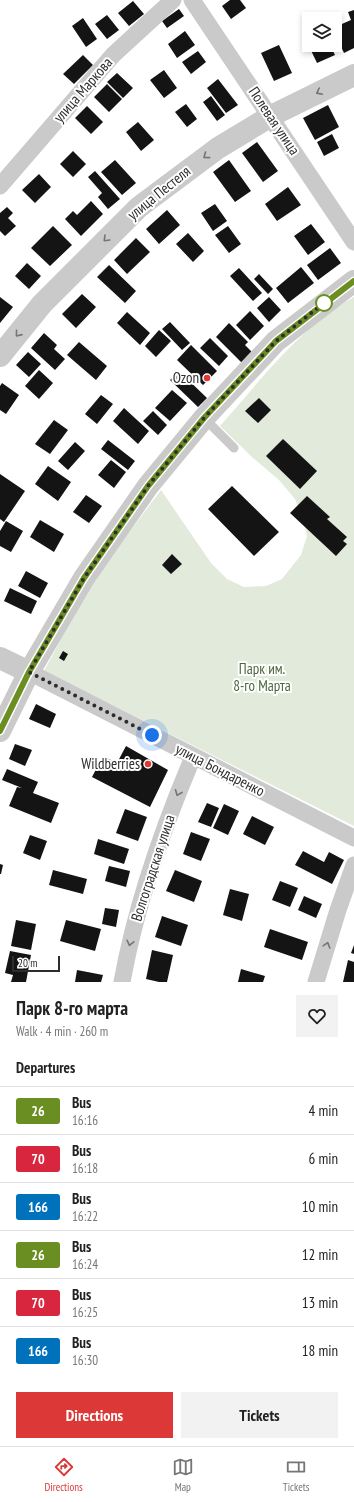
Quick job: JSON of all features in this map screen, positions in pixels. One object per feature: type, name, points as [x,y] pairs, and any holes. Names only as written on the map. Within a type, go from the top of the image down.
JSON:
[{"type":"street","name":"улица Маркова","points":[[0,186],[113,55],[172,0]]},
{"type":"street","name":"Полевая улица","points":[[192,0],[354,242]]},
{"type":"street","name":"улица Пестеля","points":[[0,356],[42,304],[138,207],[218,148],[271,116],[354,75]]},
{"type":"street","points":[[0,731],[29,672],[84,578],[115,531],[148,486],[204,418],[276,341],[354,281]]},
{"type":"street","name":"улица Бондаренко","points":[[0,658],[354,838]]},
{"type":"street","name":"Волгоградская улица","points":[[122,982],[136,915],[156,850],[193,757]]},
{"type":"street","points":[[316,982],[338,910],[354,865]]},
{"type":"lane","points":[[204,418],[234,448]]},
{"type":"green space","name":"Парк им. 8-го Марта","points":[[354,297],[354,826],[44,671],[91,583],[161,490],[211,563],[227,579],[244,587],[266,586],[282,579],[301,555],[307,536],[303,519],[295,499],[279,480],[253,458],[220,426],[298,339],[334,310]]},
{"type":"building","points":[[230,0],[240,0],[246,8],[231,19],[222,6]]},
{"type":"building","points":[[133,1],[144,14],[129,26],[118,13]]},
{"type":"building","points":[[179,9],[184,16],[167,28],[162,21]]},
{"type":"building","points":[[354,10],[354,48],[344,53],[342,49],[342,24],[351,20],[348,12]]},
{"type":"building","points":[[107,15],[119,30],[107,39],[95,24]]},
{"type":"building","points":[[83,18],[97,39],[86,47],[72,26]]},
{"type":"building","points":[[185,31],[195,45],[177,58],[168,44]]},
{"type":"building","points":[[279,45],[292,73],[274,81],[261,53]]},
{"type":"building","points":[[198,51],[206,62],[191,74],[182,62]]},
{"type":"building","points":[[312,52],[334,52],[335,55],[317,63]]},
{"type":"building","points":[[83,55],[93,65],[74,84],[63,74]]},
{"type":"building","points":[[164,70],[177,88],[164,98],[150,80]]},
{"type":"building","points":[[117,73],[133,88],[123,98],[107,82]]},
{"type":"building","points":[[218,79],[238,105],[226,113],[207,88]]},
{"type":"building","points":[[107,84],[122,99],[109,112],[94,97]]},
{"type":"building","points":[[211,96],[225,115],[217,121],[203,102]]},
{"type":"building","points":[[186,104],[197,119],[187,127],[175,112]]},
{"type":"building","points":[[328,105],[339,127],[315,140],[303,118]]},
{"type":"building","points":[[87,106],[103,122],[91,134],[75,118]]},
{"type":"building","points":[[138,122],[154,140],[141,151],[126,132]]},
{"type":"building","points":[[332,134],[339,148],[324,156],[317,142]]},
{"type":"building","points":[[257,142],[278,171],[263,182],[242,153]]},
{"type":"building","points":[[73,151],[86,164],[73,177],[60,164]]},
{"type":"building","points":[[115,160],[136,183],[122,195],[101,172]]},
{"type":"building","points":[[229,160],[251,191],[235,202],[213,172]]},
{"type":"building","points":[[95,171],[120,199],[108,209],[98,197],[102,193],[88,177]]},
{"type":"building","points":[[39,174],[51,187],[35,203],[22,190]]},
{"type":"building","points":[[288,187],[301,205],[277,221],[265,204]]},
{"type":"building","points":[[91,201],[103,214],[81,236],[65,219],[73,211],[77,215]]},
{"type":"building","points":[[215,204],[227,221],[213,231],[201,213]]},
{"type":"building","points":[[7,207],[13,213],[8,218],[16,226],[5,236],[0,231],[0,213]]},
{"type":"building","points":[[167,210],[180,225],[159,244],[146,229]]},
{"type":"building","points":[[311,224],[325,242],[308,255],[294,236]]},
{"type":"building","points":[[53,226],[72,245],[50,266],[31,248]]},
{"type":"building","points":[[228,226],[241,244],[229,253],[215,235]]},
{"type":"building","points":[[188,233],[204,251],[193,262],[176,244]]},
{"type":"building","points":[[136,238],[150,252],[127,274],[114,260]]},
{"type":"building","points":[[330,248],[341,263],[318,280],[307,265]]},
{"type":"building","points":[[27,263],[41,276],[29,289],[15,276]]},
{"type":"building","points":[[109,265],[136,291],[125,303],[97,277]]},
{"type":"building","points":[[301,267],[314,283],[288,303],[276,288]]},
{"type":"building","points":[[239,268],[262,293],[253,301],[230,276]]},
{"type":"building","points":[[259,274],[273,289],[268,294],[254,279]]},
{"type":"building","points":[[82,294],[96,307],[76,328],[62,314]]},
{"type":"building","points":[[0,297],[13,307],[0,323]]},
{"type":"building","points":[[269,297],[281,310],[269,322],[257,308]]},
{"type":"building","points":[[250,311],[264,326],[250,340],[236,325]]},
{"type":"building","points":[[127,312],[150,333],[140,345],[117,323]]},
{"type":"building","points":[[170,322],[190,343],[182,350],[162,329]]},
{"type":"building","points":[[229,323],[248,342],[245,345],[254,354],[244,365],[216,337]]},
{"type":"building","points":[[159,330],[171,341],[156,357],[145,346]]},
{"type":"building","points":[[44,333],[57,345],[54,349],[65,359],[55,370],[31,348]]},
{"type":"building","points":[[210,338],[228,356],[219,366],[200,348]]},
{"type":"building","points":[[79,342],[107,366],[96,380],[67,355]]},
{"type":"building","points":[[191,345],[217,371],[203,385],[177,360]]},
{"type":"building","points":[[28,352],[41,364],[29,377],[16,365]]},
{"type":"building","points":[[39,370],[53,383],[39,399],[25,386]]},
{"type":"building","points":[[179,371],[207,398],[198,407],[170,380]]},
{"type":"building","points":[[2,383],[19,395],[6,414],[0,410],[0,386]]},
{"type":"building","points":[[172,390],[187,403],[170,421],[155,408]]},
{"type":"building","points":[[101,395],[113,404],[97,424],[85,414]]},
{"type":"building","points":[[259,398],[271,410],[258,423],[245,411]]},
{"type":"building","points":[[124,408],[149,431],[138,444],[113,421]]},
{"type":"building","points":[[153,411],[167,425],[158,435],[143,421]]},
{"type":"building","points":[[54,420],[68,430],[50,454],[35,444]]},
{"type":"building","points":[[283,439],[317,471],[300,489],[266,456]]},
{"type":"building","points":[[108,440],[135,461],[128,470],[101,449]]},
{"type":"building","points":[[75,442],[85,451],[68,470],[58,461]]},
{"type":"building","points":[[111,460],[126,472],[114,488],[98,475]]},
{"type":"building","points":[[48,466],[71,482],[58,501],[35,484]]},
{"type":"building","points":[[0,474],[25,491],[4,522],[0,519]]},
{"type":"building","points":[[232,486],[279,532],[254,556],[208,509]]},
{"type":"building","points":[[86,495],[102,506],[89,523],[73,512]]},
{"type":"building","points":[[307,496],[330,517],[327,519],[347,537],[343,541],[347,544],[336,556],[290,513]]},
{"type":"building","points":[[40,520],[64,534],[54,552],[30,537]]},
{"type":"building","points":[[6,521],[23,531],[11,552],[0,546],[0,531]]},
{"type":"building","points":[[172,554],[182,564],[171,574],[162,565]]},
{"type":"building","points":[[26,571],[48,583],[40,598],[18,586]]},
{"type":"building","points":[[10,588],[37,601],[31,614],[4,601]]},
{"type":"building","points":[[63,651],[68,654],[64,661],[59,658]]},
{"type":"building","points":[[36,704],[56,714],[50,728],[29,719]]},
{"type":"building","points":[[15,744],[32,750],[25,766],[9,759]]},
{"type":"building","points":[[126,746],[168,770],[150,807],[92,777],[103,756],[117,763]]},
{"type":"building","points":[[7,769],[38,782],[33,793],[59,803],[51,823],[9,806],[17,787],[22,788],[2,780]]},
{"type":"building","points":[[207,803],[219,808],[211,827],[198,822]]},
{"type":"building","points":[[224,804],[239,811],[228,835],[213,828]]},
{"type":"building","points":[[125,809],[147,817],[138,841],[116,833]]},
{"type":"building","points":[[252,816],[274,827],[265,845],[243,834]]},
{"type":"building","points":[[191,832],[210,839],[201,861],[183,854]]},
{"type":"building","points":[[30,835],[47,841],[40,860],[23,853]]},
{"type":"building","points":[[98,839],[129,849],[124,864],[94,854]]},
{"type":"building","points":[[303,851],[324,862],[329,852],[344,860],[332,884],[295,865]]},
{"type":"building","points":[[0,864],[3,865],[1,874],[0,874]]},
{"type":"building","points":[[109,866],[130,871],[126,887],[105,881]]},
{"type":"building","points":[[53,870],[87,879],[83,894],[49,885]]},
{"type":"building","points":[[175,870],[202,881],[194,902],[166,891]]},
{"type":"building","points":[[280,881],[298,888],[290,907],[272,900]]},
{"type":"building","points":[[230,889],[249,894],[242,921],[223,915]]},
{"type":"building","points":[[304,896],[322,904],[316,918],[298,910]]},
{"type":"building","points":[[105,908],[119,910],[116,927],[102,924]]},
{"type":"building","points":[[162,916],[188,925],[181,946],[155,937]]},
{"type":"building","points":[[16,920],[36,924],[31,950],[11,946]]},
{"type":"building","points":[[66,920],[101,929],[95,951],[60,941]]},
{"type":"building","points":[[270,929],[308,942],[302,960],[264,947]]},
{"type":"building","points":[[354,945],[354,954],[351,953]]},
{"type":"building","points":[[152,950],[173,955],[167,982],[146,979]]},
{"type":"building","points":[[10,951],[31,955],[26,982],[11,982],[13,975],[5,973]]},
{"type":"building","points":[[348,960],[354,962],[354,982],[343,982]]},
{"type":"building","points":[[241,969],[265,976],[263,982],[238,982]]},
{"type":"building","points":[[77,970],[103,975],[101,982],[75,982]]},
{"type":"bus line","name":"26","points":[[0,731],[29,672],[84,578],[115,531],[148,486],[204,418],[276,341],[354,281]]},
{"type":"place","name":"Ozon","points":[[207,378]]},
{"type":"place","name":"Wildberries","points":[[148,764]]},
{"type":"route","points":[[152,735],[29,672],[84,578],[115,531],[148,486],[204,418],[276,341],[324,303]]}]
